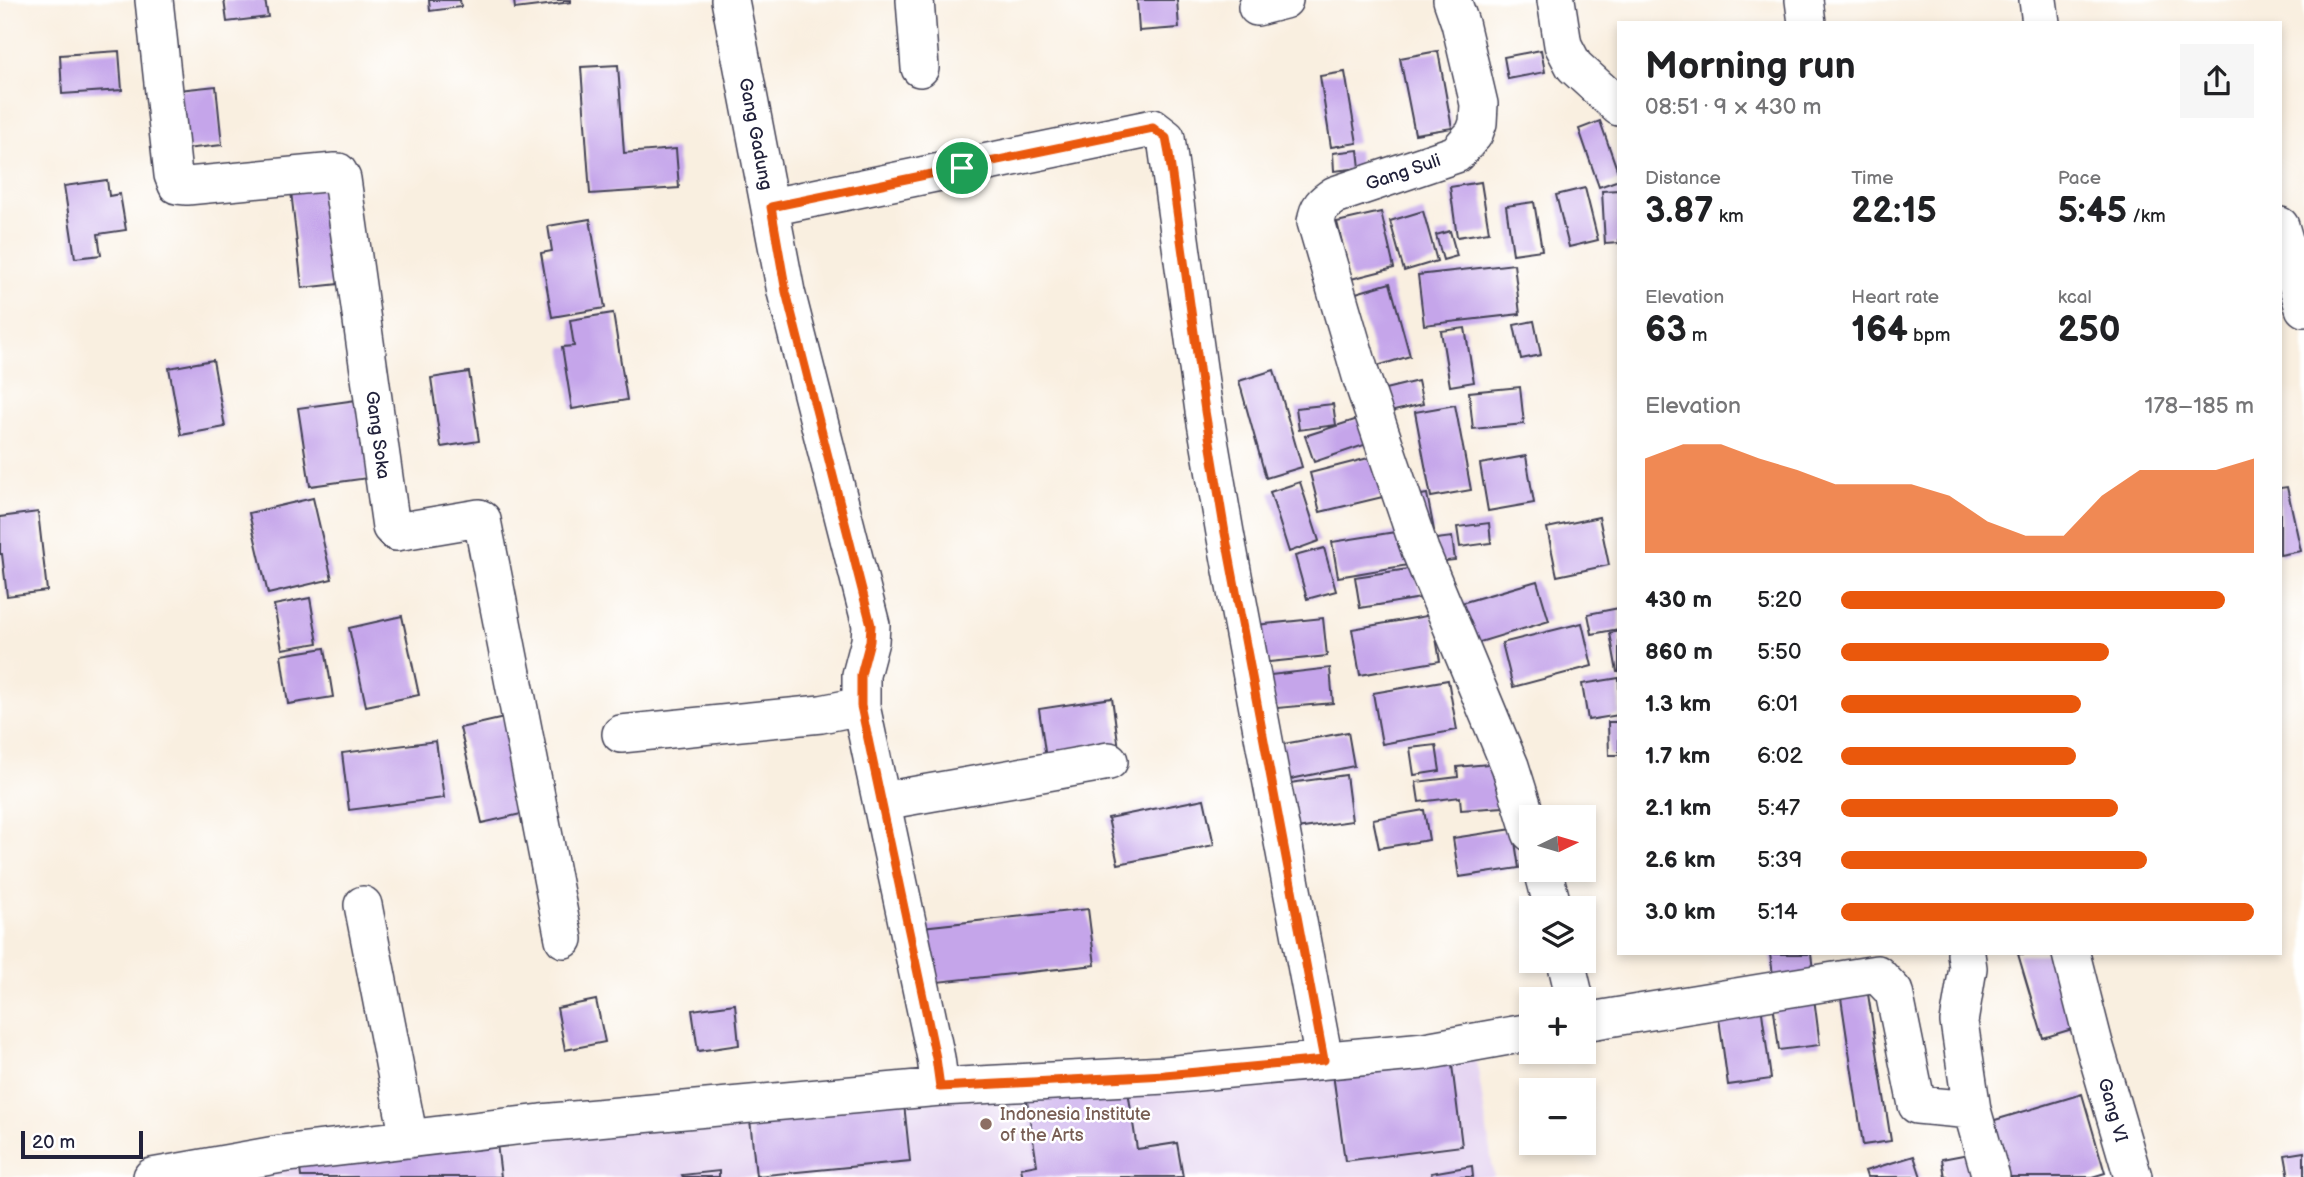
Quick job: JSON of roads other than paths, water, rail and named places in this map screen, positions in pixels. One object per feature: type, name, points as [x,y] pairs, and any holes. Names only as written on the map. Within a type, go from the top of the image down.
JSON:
[{"type":"street","name":"Gang Soka","points":[[154,0],[173,175],[177,185],[335,172],[338,172],[342,179],[391,527],[397,532],[479,518],[482,520],[564,939]]},
{"type":"street","name":"Gang Gadung","points":[[730,0],[786,292],[871,625],[870,641],[861,675],[861,706],[883,801],[940,1087]]},
{"type":"street","points":[[915,0],[920,68]]},
{"type":"street","name":"Gang Suli","points":[[1452,0],[1479,104],[1478,123],[1474,134],[1456,153],[1335,195],[1317,210],[1316,222],[1361,376],[1412,525],[1510,766],[1522,805]]},
{"type":"street","points":[[1556,0],[1563,45],[1574,65],[1617,105]]},
{"type":"street","points":[[1804,0],[1807,21]]},
{"type":"street","points":[[2038,0],[2041,21]]},
{"type":"street","points":[[771,207],[1153,128],[1166,138],[1221,506],[1324,1060]]},
{"type":"street","points":[[2282,233],[2304,308]]},
{"type":"street","points":[[621,734],[821,714],[861,706]]},
{"type":"street","points":[[883,801],[1109,761]]},
{"type":"street","points":[[363,905],[409,1139]]},
{"type":"street","points":[[1966,955],[1968,968],[1959,1022],[1972,1110],[1991,1177]]},
{"type":"street","name":"Gang VI","points":[[2071,955],[2133,1177]]},
{"type":"street","points":[[1596,1021],[1877,974],[1894,992],[1917,1105],[1972,1110]]},
{"type":"street","points":[[152,1177],[281,1154],[541,1123],[940,1087],[1165,1075],[1425,1051],[1519,1034]]},
{"type":"place","name":"Indonesia Institute of the Arts","points":[[986,1124]]}]
